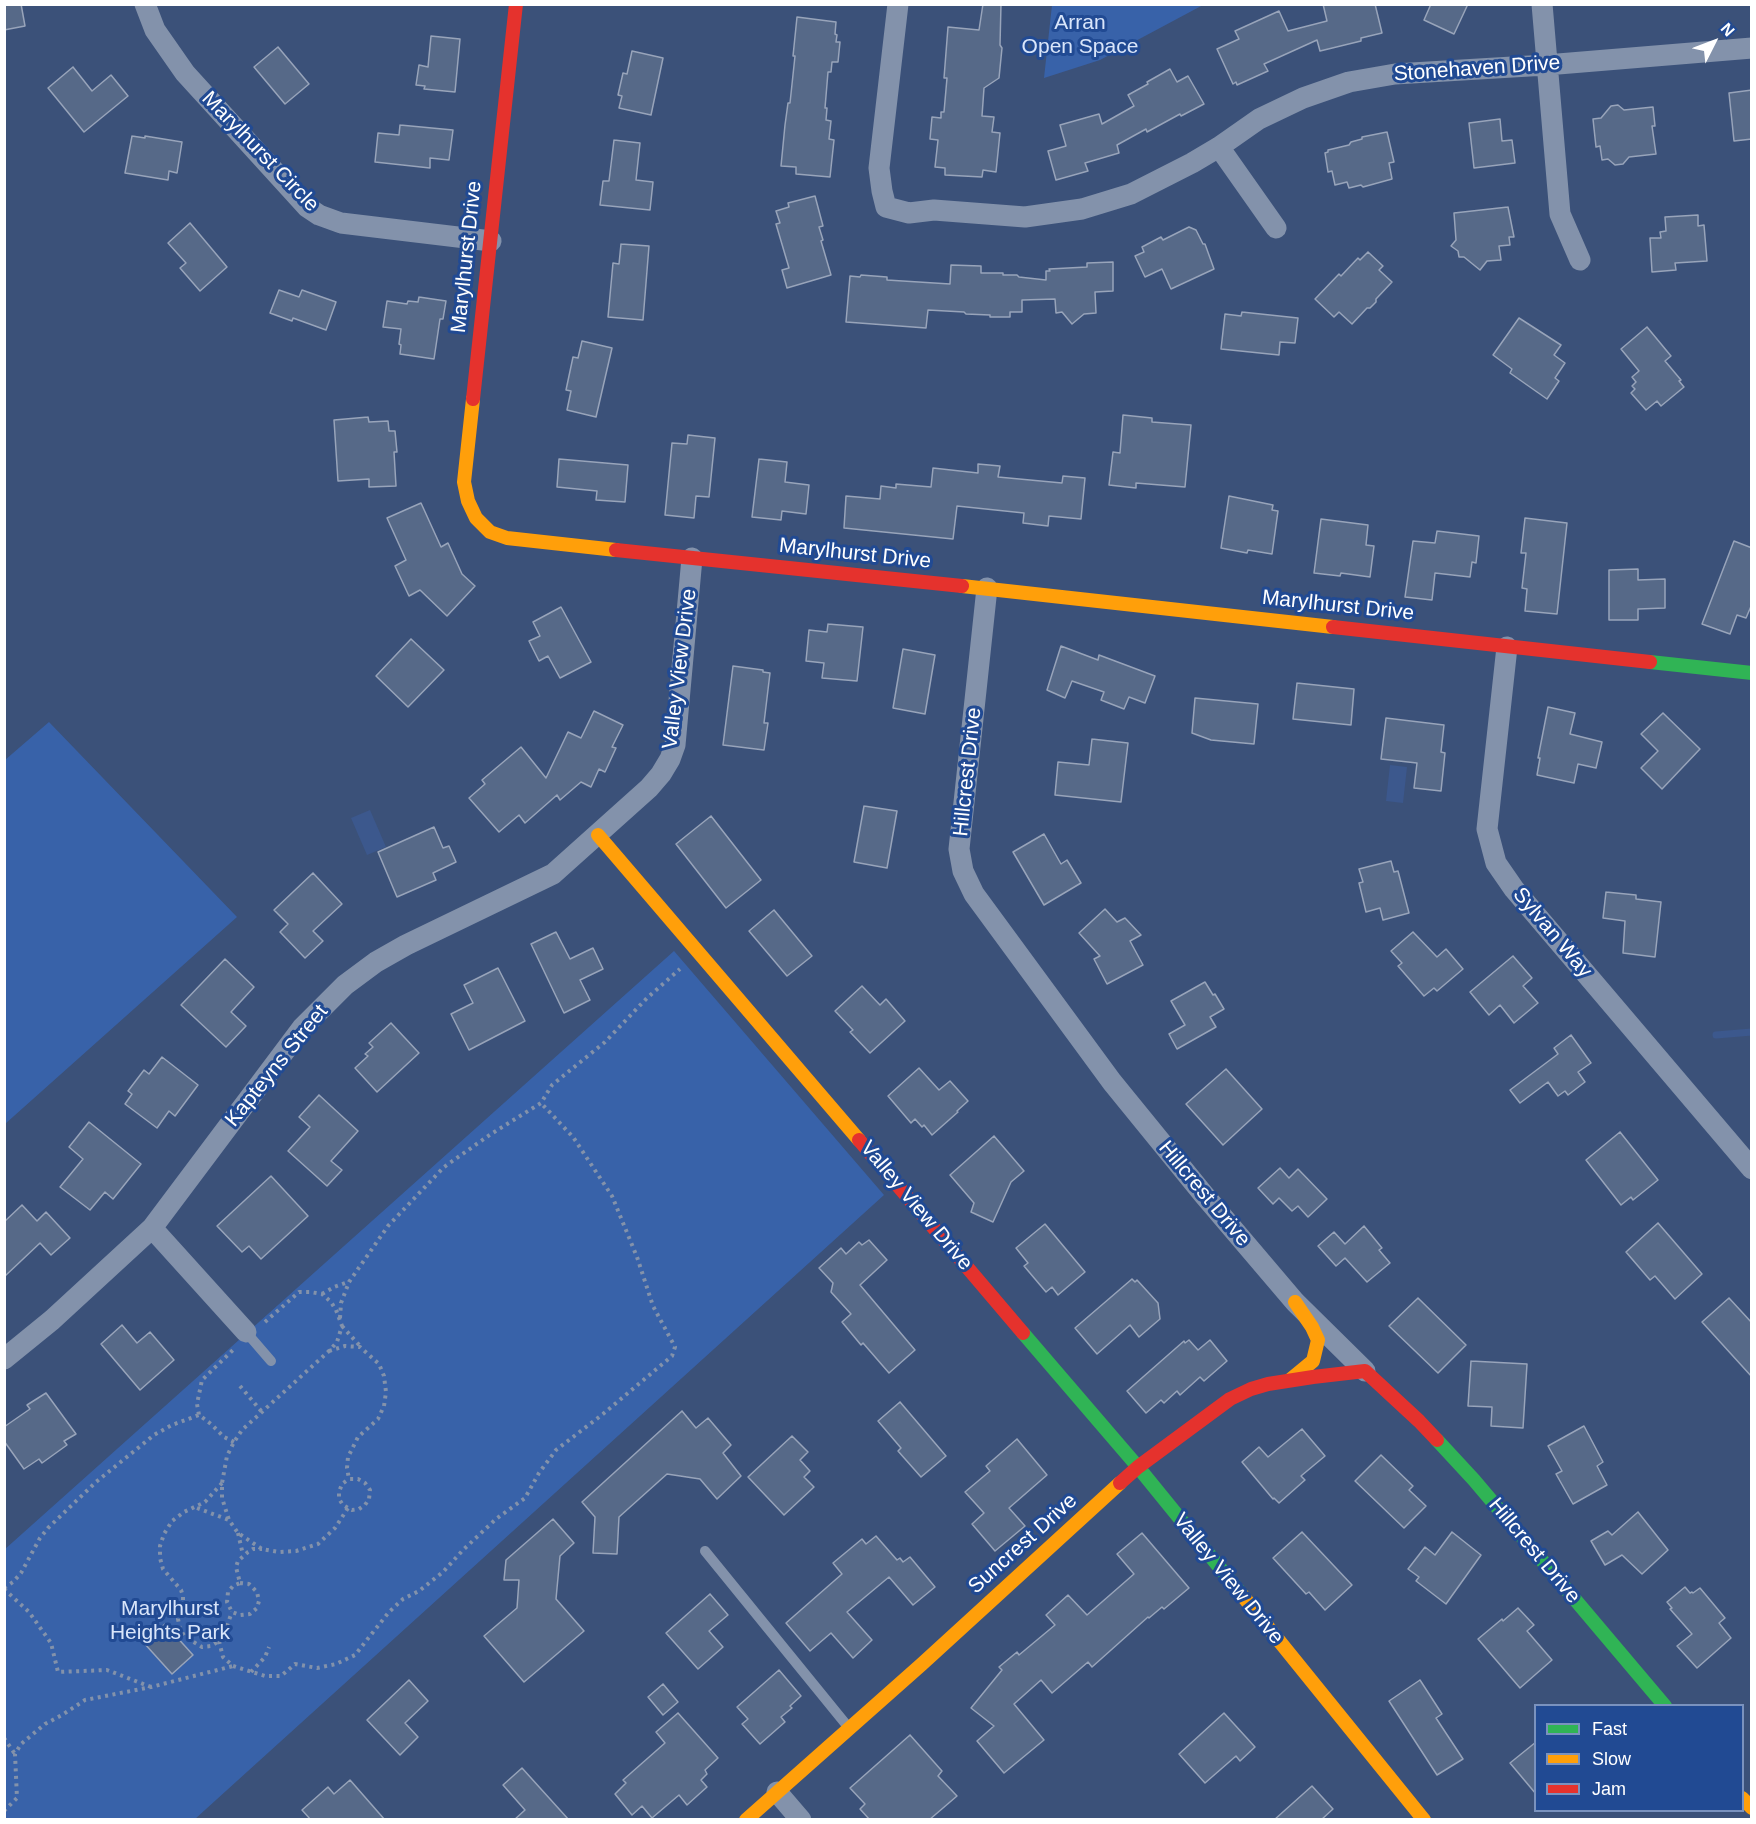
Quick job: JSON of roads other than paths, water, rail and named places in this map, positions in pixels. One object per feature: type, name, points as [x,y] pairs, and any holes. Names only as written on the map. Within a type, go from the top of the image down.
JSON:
[{"type":"street","name":"Marylhurst Circle","points":[[145,4],[155,30],[185,73],[307,207],[340,223],[491,241]]},
{"type":"street","name":"Marylhurst Drive","points":[[516,4],[464,482],[468,501],[476,518],[490,532],[507,538],[987,588],[1752,673]]},
{"type":"street","name":"Stonehaven Drive","points":[[898,4],[879,168],[886,207],[909,213],[934,210],[1025,217],[1082,210],[1131,194],[1192,163],[1259,119],[1304,98],[1349,81],[1395,74],[1546,65],[1752,48]]},
{"type":"street","points":[[1542,4],[1560,214],[1580,260]]},
{"type":"street","points":[[1219,147],[1276,228]]},
{"type":"street","name":"Valley View Drive","points":[[692,558],[675,745],[661,774],[598,835],[1138,1467],[1415,1816]]},
{"type":"street","name":"Hillcrest Drive","points":[[987,588],[959,849],[963,870],[974,894],[1112,1082],[1295,1302],[1419,1421],[1474,1480],[1663,1704]]},
{"type":"street","name":"Sylvan Way","points":[[1507,647],[1487,829],[1496,863],[1514,889],[1752,1169]]},
{"type":"street","name":"Kapteyns Street","points":[[4,1359],[52,1320],[152,1228],[302,1028],[345,985],[376,962],[406,945],[553,874],[598,835]]},
{"type":"street","points":[[152,1228],[240,1341]]},
{"type":"street","points":[[1290,1380],[1313,1360],[1318,1340],[1295,1302]]},
{"type":"street","name":"Suncrest Drive","points":[[747,1820],[1138,1467],[1217,1408],[1251,1389],[1290,1380],[1365,1371]]},
{"type":"street","points":[[777,1792],[801,1820]]},
{"type":"lane","points":[[240,1341],[271,1361]]},
{"type":"lane","points":[[705,1551],[850,1728]]},
{"type":"waterway","points":[[1716,1035],[1752,1032]]},
{"type":"park label","name":"Arran Open Space","points":[[1080,35]]},
{"type":"park label","name":"Marylhurst Heights Park","points":[[170,1621]]}]
